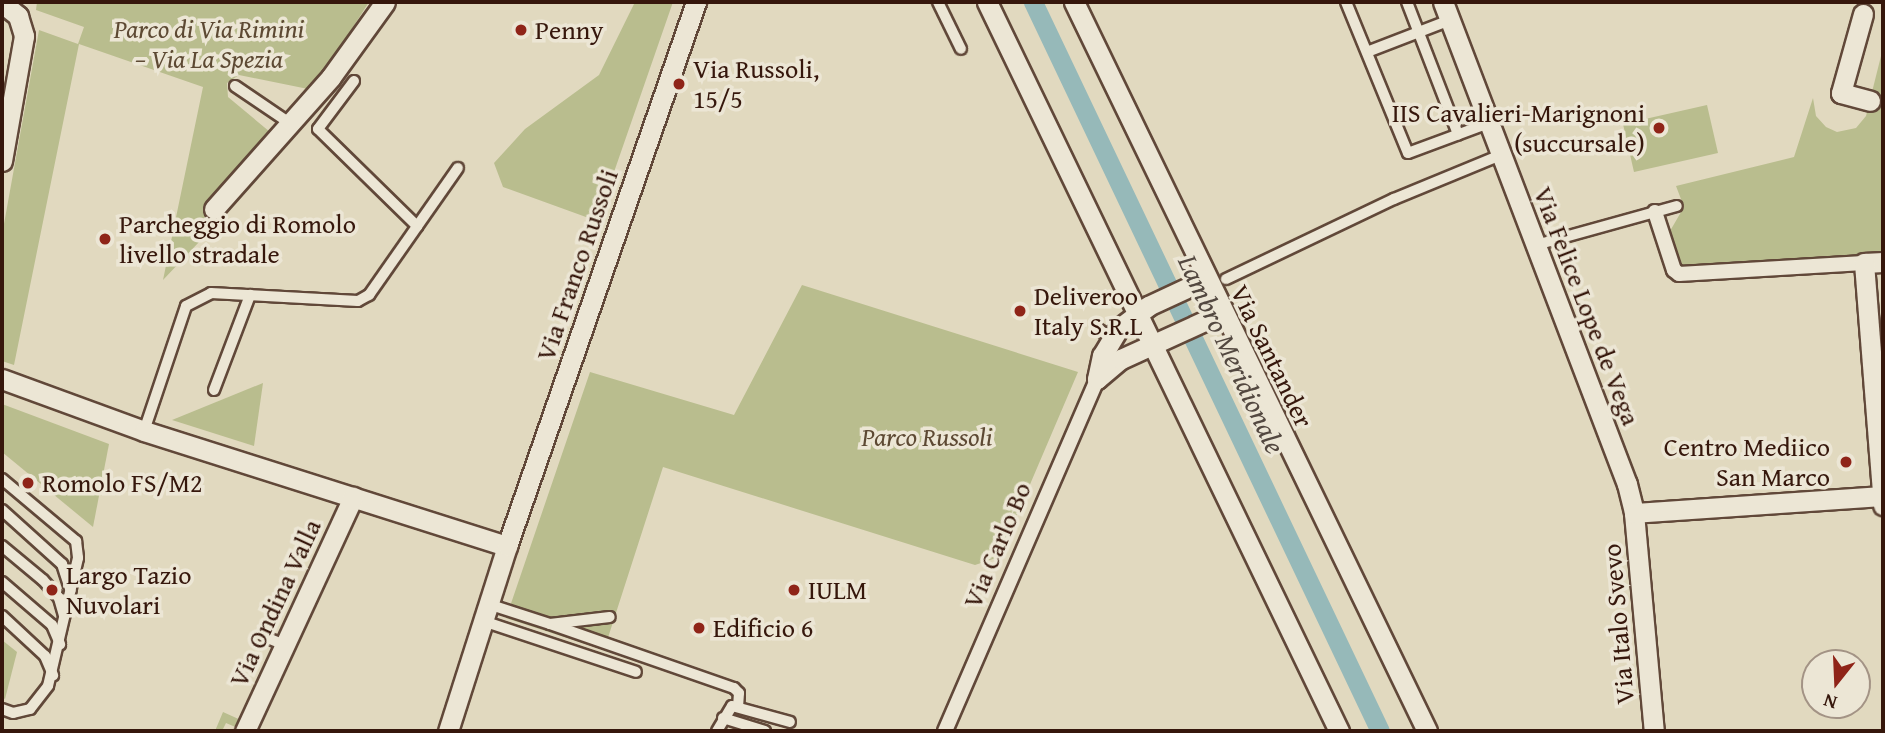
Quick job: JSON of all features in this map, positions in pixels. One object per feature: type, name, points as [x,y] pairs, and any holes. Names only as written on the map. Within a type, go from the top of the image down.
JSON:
[{"type":"street","points":[[214,209],[292,124],[385,2]]},
{"type":"street","name":"Via Franco Russoli","points":[[447,731],[507,546],[696,2]]},
{"type":"street","points":[[987,2],[1158,343],[1335,725]]},
{"type":"street","name":"Via Santander","points":[[1074,2],[1201,282],[1427,731]]},
{"type":"street","points":[[2,3],[18,16],[24,36],[2,161]]},
{"type":"street","points":[[1863,8],[1841,93],[1877,103]]},
{"type":"street","name":"Via Felice Lope de Vega","points":[[1447,11],[1634,513]]},
{"type":"street","points":[[1634,513],[1883,499],[1874,262],[1679,274],[1674,270],[1655,212]]},
{"type":"street","points":[[1142,310],[1201,282]]},
{"type":"street","name":"Via Carlo Bo","points":[[945,731],[1097,379],[1105,334],[1142,310]]},
{"type":"street","name":"Via Carlo Bo","points":[[1097,379],[1121,359],[1217,315]]},
{"type":"street","points":[[2,379],[144,431],[507,546]]},
{"type":"street","name":"Via Ondina Valla","points":[[245,731],[353,497]]},
{"type":"street","name":"Via Italo Svevo","points":[[1634,513],[1654,731]]},
{"type":"lane","points":[[938,2],[961,49]]},
{"type":"lane","points":[[1346,2],[1408,153],[1489,123]]},
{"type":"lane","points":[[1407,2],[1458,134]]},
{"type":"lane","points":[[1367,52],[1419,32],[1447,11]]},
{"type":"lane","points":[[354,81],[318,129],[417,226]]},
{"type":"lane","points":[[235,86],[292,124]]},
{"type":"lane","points":[[1226,279],[1394,199],[1502,155]]},
{"type":"lane","points":[[144,431],[186,306],[211,293],[358,301],[369,295],[458,168]]},
{"type":"lane","points":[[1536,245],[1677,206]]},
{"type":"lane","points":[[214,390],[250,295]]},
{"type":"lane","points":[[2,478],[76,541],[78,558],[53,675],[30,709],[13,713],[2,709]]},
{"type":"lane","points":[[2,510],[62,564],[71,591]]},
{"type":"lane","points":[[2,546],[59,598],[65,620]]},
{"type":"lane","points":[[2,582],[52,625],[60,644]]},
{"type":"lane","points":[[485,612],[550,624],[734,688],[739,693],[738,706]]},
{"type":"lane","points":[[485,612],[636,672]]},
{"type":"lane","points":[[2,617],[45,656],[53,675]]},
{"type":"lane","points":[[550,624],[610,617]]},
{"type":"lane","points":[[265,637],[285,645]]},
{"type":"lane","points":[[717,731],[728,709],[738,706],[790,722]]},
{"type":"lane","points":[[723,718],[765,731]]},
{"type":"green space","name":"Parco di Via Rimini – Via La Spezia","points":[[37,2],[369,2],[313,90],[239,75],[227,83],[228,97],[270,132],[203,207],[218,222],[163,280],[203,87],[79,44],[14,365],[2,361],[2,235],[39,30],[78,44],[84,27],[36,10]]},
{"type":"green space","points":[[635,2],[673,2],[597,221],[503,187],[494,163],[525,129],[599,75]]},
{"type":"green space","points":[[1883,48],[1883,253],[1683,268],[1670,231],[1684,207],[1676,186],[1794,157],[1813,98],[1816,116],[1826,127],[1837,132],[1856,128],[1866,116]]},
{"type":"green space","points":[[1707,105],[1718,153],[1634,172],[1623,124]]},
{"type":"green space","name":"Parco Russoli","points":[[802,285],[1078,372],[999,557],[975,565],[663,467],[604,650],[506,618],[590,372],[734,415]]},
{"type":"green space","points":[[263,383],[254,446],[172,420]]},
{"type":"green space","points":[[2,404],[109,444],[93,527],[2,452]]},
{"type":"green space","points":[[2,640],[17,652],[5,699],[2,697]]},
{"type":"green space","points":[[223,712],[243,721],[240,729],[226,723],[222,731],[215,731]]},
{"type":"waterway","name":"Lambro Meridionale","points":[[1033,2],[1380,731]]},
{"type":"place","name":"Penny","points":[[521,30]]},
{"type":"place","name":"Via Russoli, 15/5","points":[[679,84]]},
{"type":"place","name":"IIS Cavalieri-Marignoni (succursale)","points":[[1659,128]]},
{"type":"place","name":"Parcheggio di Romolo livello stradale","points":[[105,239]]},
{"type":"place","name":"Deliveroo Italy S.R.L","points":[[1020,311]]},
{"type":"place","name":"Centro Mediico San Marco","points":[[1846,462]]},
{"type":"place","name":"Romolo FS/M2","points":[[28,483]]},
{"type":"place","name":"Largo Tazio Nuvolari","points":[[52,590]]},
{"type":"place","name":"IULM","points":[[794,590]]},
{"type":"place","name":"Edificio 6","points":[[699,628]]}]
